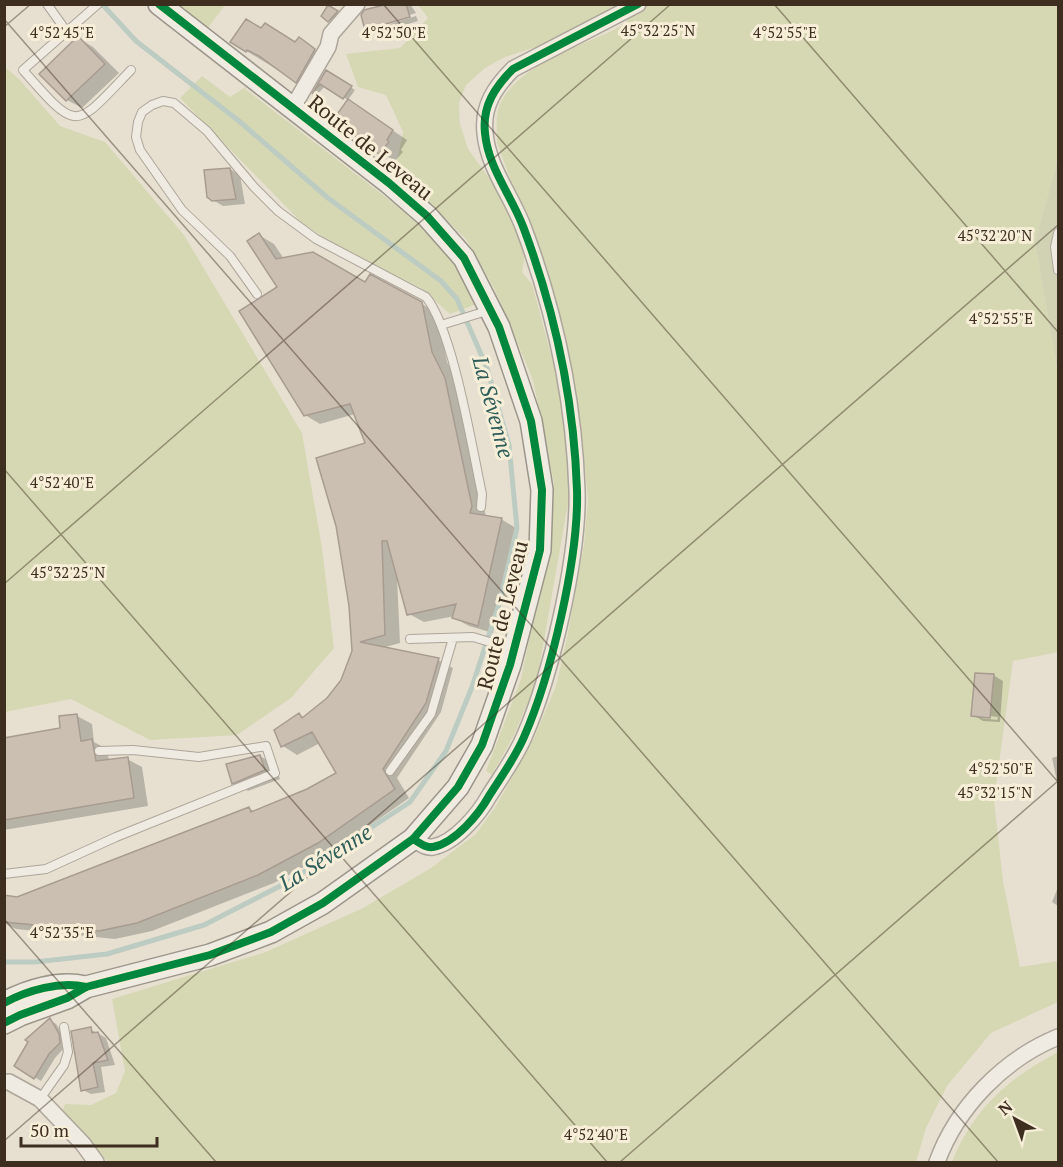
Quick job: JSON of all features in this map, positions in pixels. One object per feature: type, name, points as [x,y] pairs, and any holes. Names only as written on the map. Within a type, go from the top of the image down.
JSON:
[{"type":"street","name":"Route de Leveau","points":[[93,986],[210,955],[272,932],[323,903],[413,839],[443,806],[471,767],[493,717],[505,647],[540,550],[542,490],[531,421],[520,382],[486,311],[465,258],[427,216],[293,107],[159,4]]},
{"type":"street","points":[[293,107],[328,47],[331,34],[357,4]]},
{"type":"street","points":[[413,839],[432,848],[444,843],[461,830],[483,806],[523,739],[540,694],[572,558],[577,493],[573,422],[556,339],[537,268],[523,227],[489,154],[484,131],[487,106],[497,86],[513,69],[638,4]]},
{"type":"street","points":[[4,1003],[29,992],[70,983],[93,986]]},
{"type":"street","points":[[4,1023],[93,986]]},
{"type":"street","points":[[937,1162],[969,1105],[991,1080],[1016,1060],[1059,1036]]},
{"type":"street","points":[[9,1082],[40,1099],[83,1144],[96,1162]]},
{"type":"lane","points":[[47,4],[67,32]]},
{"type":"lane","points":[[98,4],[23,70],[65,115],[76,117],[90,112],[131,70]]},
{"type":"lane","points":[[257,294],[230,256],[182,210],[140,150],[136,137],[138,122],[142,112],[152,105],[163,101],[174,103],[207,131],[254,187],[278,211],[316,239],[426,297],[441,325],[482,494],[481,507]]},
{"type":"lane","points":[[1059,233],[1054,247],[1059,270]]},
{"type":"lane","points":[[441,325],[486,311]]},
{"type":"lane","points":[[410,639],[473,637],[505,647]]},
{"type":"lane","points":[[390,771],[431,714],[453,638]]},
{"type":"lane","points":[[4,874],[46,869],[116,837],[275,773],[266,746],[199,757],[133,750],[99,751]]},
{"type":"lane","points":[[40,1099],[64,1065],[68,1052],[64,1027]]},
{"type":"green space","points":[[174,5],[225,5],[207,29]]},
{"type":"green space","points":[[418,5],[1058,5],[1058,159],[1035,242],[1058,373],[1058,652],[1013,661],[994,800],[1003,881],[1020,967],[1058,961],[1058,1002],[991,1033],[947,1086],[926,1128],[916,1162],[108,1162],[61,1116],[65,1104],[91,1105],[116,1093],[125,1071],[112,999],[266,952],[363,908],[431,868],[476,834],[496,806],[534,738],[556,686],[584,545],[588,500],[581,425],[566,349],[537,254],[497,142],[498,108],[510,89],[539,65],[628,22],[616,11],[561,39],[505,57],[485,68],[466,85],[459,103],[460,124],[468,149],[500,193],[525,253],[522,272],[532,284],[565,407],[570,492],[537,680],[514,735],[492,775],[486,771],[521,679],[552,527],[554,483],[533,380],[494,288],[466,239],[395,171],[403,132],[386,95],[358,87],[346,54],[400,48],[428,18]]},
{"type":"green space","points":[[5,67],[19,79],[60,126],[105,142],[184,235],[302,433],[322,548],[334,648],[291,698],[237,735],[150,740],[71,699],[5,712]]},
{"type":"green space","points":[[202,76],[230,97],[244,88],[431,232],[459,269],[477,304],[450,314],[421,288],[338,247],[301,222],[180,98]]},
{"type":"green space","points":[[1058,159],[1058,373],[1035,242]]},
{"type":"green space","points":[[1058,1052],[1058,1162],[952,1162],[971,1126],[994,1097],[1008,1084]]},
{"type":"building","points":[[388,4],[406,4],[410,17],[365,30],[361,15],[364,10]]},
{"type":"building","points":[[328,5],[338,11],[328,22],[321,16]]},
{"type":"building","points":[[246,19],[261,28],[265,23],[295,42],[299,37],[315,49],[296,83],[259,56],[247,50],[246,52],[230,42]]},
{"type":"building","points":[[78,36],[105,64],[66,101],[39,74]]},
{"type":"building","points":[[326,70],[352,86],[343,99],[320,84],[312,94]]},
{"type":"building","points":[[348,99],[393,130],[387,140],[389,142],[379,154],[333,120]]},
{"type":"building","points":[[230,168],[236,199],[212,201],[207,197],[204,170]]},
{"type":"building","points":[[259,233],[276,259],[313,252],[365,282],[370,274],[422,302],[432,352],[445,378],[472,506],[470,513],[502,518],[478,626],[452,618],[456,604],[407,615],[387,541],[382,541],[385,635],[360,642],[439,658],[426,703],[383,769],[395,789],[318,843],[258,875],[137,923],[99,931],[4,922],[4,895],[17,897],[249,807],[251,812],[307,789],[336,773],[312,732],[281,747],[274,730],[299,713],[302,718],[327,698],[341,680],[352,651],[349,606],[336,526],[316,458],[365,443],[350,404],[304,416],[239,311],[277,287],[247,241]]},
{"type":"building","points":[[975,673],[994,674],[990,718],[971,716]]},
{"type":"building","points":[[77,714],[81,741],[92,739],[96,761],[128,757],[134,798],[4,820],[4,738],[60,728],[59,716]]},
{"type":"building","points":[[260,755],[265,770],[232,784],[226,764]]},
{"type":"building","points":[[50,1018],[59,1034],[60,1043],[49,1054],[34,1079],[14,1066],[28,1042],[25,1040]]},
{"type":"building","points":[[91,1027],[92,1033],[98,1032],[108,1060],[93,1063],[98,1087],[81,1091],[71,1031]]},
{"type":"waterway","name":"La Sévenne","points":[[4,962],[35,962],[107,954],[204,925],[290,881],[410,802],[446,751],[472,687],[500,601],[517,528],[509,445],[487,368],[457,299],[441,281],[328,198],[239,121],[136,41],[102,4]]},
{"type":"cycle path","points":[[4,1023],[67,998],[86,987],[210,955],[271,932],[323,903],[413,839],[458,787],[482,745],[510,665],[540,550],[542,490],[531,421],[499,327],[464,258],[427,216],[389,183],[159,4]]},
{"type":"cycle path","points":[[413,839],[425,846],[433,847],[458,834],[479,811],[508,767],[524,737],[544,682],[561,616],[573,548],[577,490],[575,457],[561,358],[535,260],[519,217],[495,170],[487,146],[485,123],[488,106],[495,90],[513,69],[638,4]]},
{"type":"cycle path","points":[[4,1003],[44,988],[66,985],[86,987]]}]
